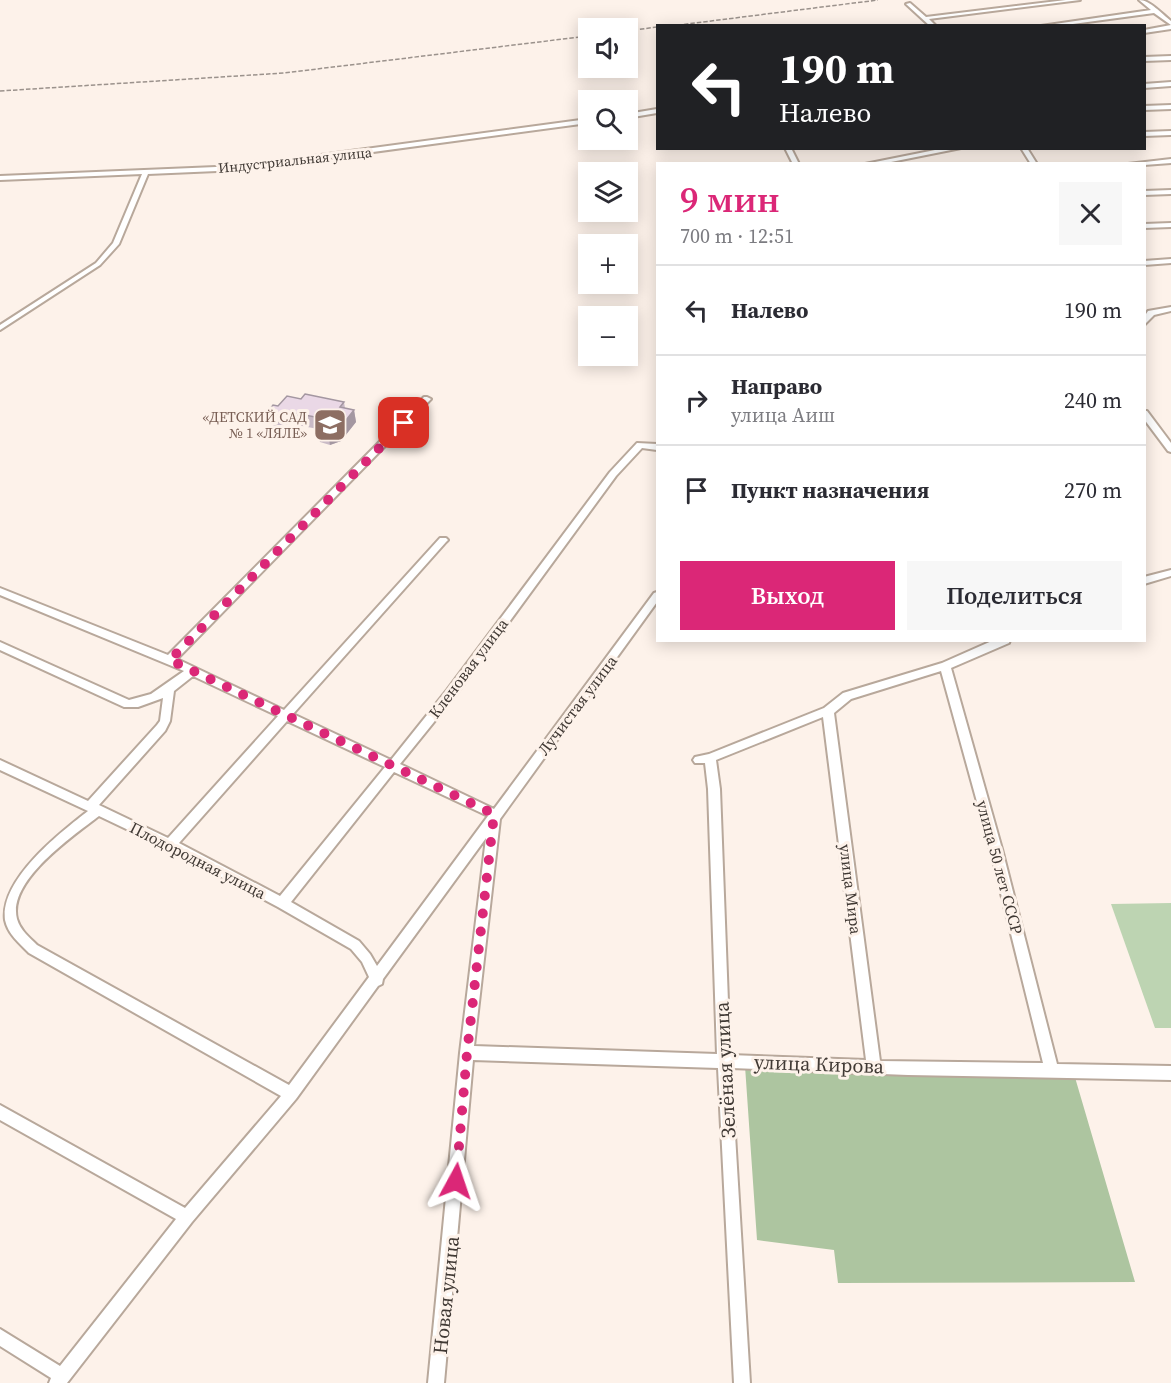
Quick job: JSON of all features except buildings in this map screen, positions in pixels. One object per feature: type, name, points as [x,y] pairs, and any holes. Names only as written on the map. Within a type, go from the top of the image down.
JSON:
[{"type":"street","points":[[926,18],[1078,0]]},
{"type":"street","points":[[1141,0],[1171,25]]},
{"type":"street","points":[[908,4],[932,24]]},
{"type":"street","points":[[1057,24],[1156,11]]},
{"type":"street","points":[[1146,31],[1171,25]]},
{"type":"street","points":[[1146,59],[1171,58]]},
{"type":"street","points":[[1146,86],[1171,84]]},
{"type":"street","points":[[1146,108],[1171,107]]},
{"type":"street","points":[[638,114],[656,111]]},
{"type":"street","name":"Индустриальная улица","points":[[0,178],[240,168],[578,122]]},
{"type":"street","points":[[1146,134],[1171,133]]},
{"type":"street","points":[[880,162],[949,150]]},
{"type":"street","points":[[1146,163],[1171,161]]},
{"type":"street","points":[[0,328],[98,264],[116,244],[146,172]]},
{"type":"street","points":[[1146,193],[1171,192]]},
{"type":"street","points":[[1146,226],[1171,225]]},
{"type":"street","points":[[1146,263],[1171,261]]},
{"type":"street","points":[[1146,305],[1171,311]]},
{"type":"street","points":[[1146,320],[1151,312],[1162,309]]},
{"type":"street","points":[[0,318],[9,322]]},
{"type":"street","points":[[170,660],[427,399]]},
{"type":"street","points":[[1146,416],[1171,449]]},
{"type":"street","name":"Кленовая улица","points":[[282,903],[451,693],[613,474],[640,445],[656,447]]},
{"type":"street","points":[[170,844],[443,540]]},
{"type":"street","points":[[1146,580],[1171,573]]},
{"type":"street","points":[[0,591],[170,660],[494,814]]},
{"type":"street","name":"Лучистая улица","points":[[60,1380],[187,1217],[291,1094],[377,980],[494,814],[587,694],[656,596]]},
{"type":"street","points":[[828,711],[847,696],[945,666],[1000,642]]},
{"type":"street","points":[[0,646],[129,704],[142,704],[169,689],[192,671]]},
{"type":"street","name":"улица 50 лет СССР","points":[[945,666],[996,849],[1051,1068]]},
{"type":"street","points":[[169,689],[167,712],[161,728],[94,809],[42,855],[17,888],[9,911],[15,931],[33,949],[291,1094]]},
{"type":"street","name":"Зелёная улица","points":[[742,1383],[724,1061],[714,789],[704,759],[828,711]]},
{"type":"street","name":"улица Мира","points":[[828,711],[874,1067]]},
{"type":"street","name":"Плодородная улица","points":[[0,765],[170,844],[282,903],[355,945],[366,958],[377,980]]},
{"type":"street","name":"Новая улица","points":[[436,1383],[467,1053],[494,814]]},
{"type":"street","name":"улица Кирова","points":[[467,1053],[874,1067],[1051,1068],[1171,1073]]},
{"type":"street","points":[[0,1112],[187,1217]]},
{"type":"street","points":[[0,1337],[60,1380]]},
{"type":"green space","points":[[1171,903],[1171,1028],[1155,1028],[1111,904]]},
{"type":"green space","points":[[745,1066],[1074,1074],[1135,1282],[838,1283],[834,1250],[757,1240]]},
{"type":"railway","points":[[687,24],[878,0]]},
{"type":"railway","points":[[638,30],[656,27]]},
{"type":"railway","points":[[0,91],[284,73],[578,37]]},
{"type":"place","name":"«ДЕТСКИЙ САД № 1 «ЛЯЛЕ»","points":[[330,425]]},
{"type":"route","points":[[404,423],[170,660],[494,814],[467,1053],[456,1181]]}]
